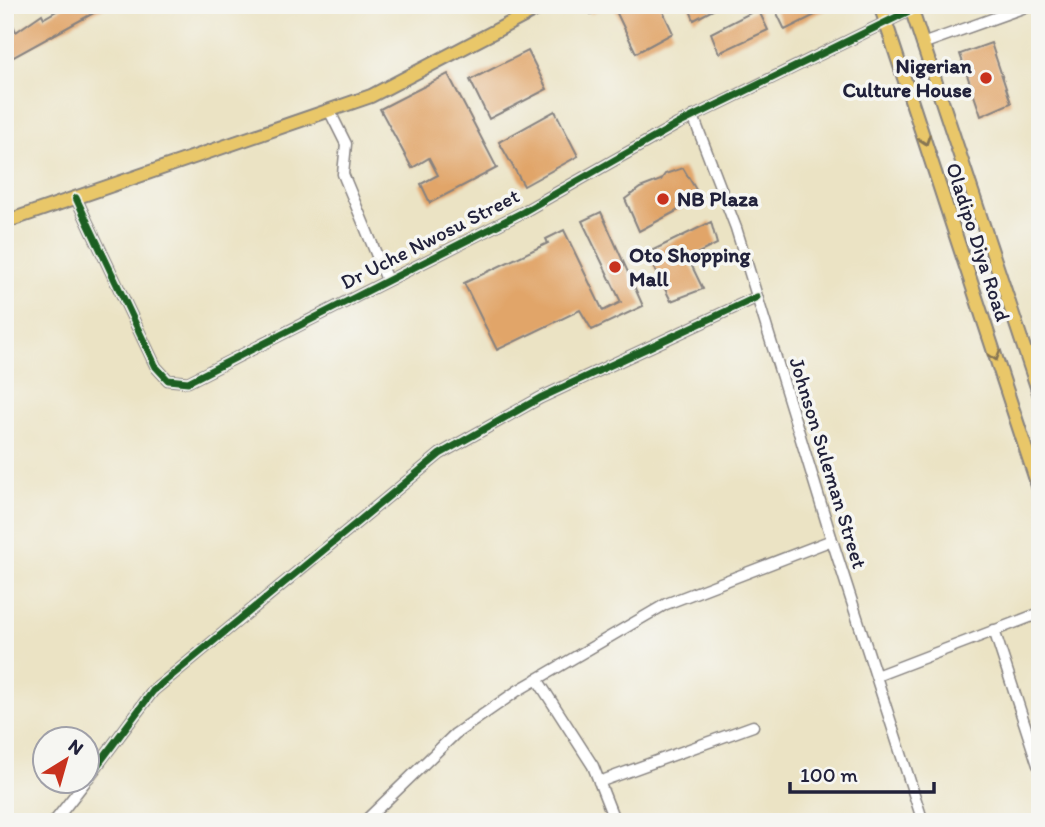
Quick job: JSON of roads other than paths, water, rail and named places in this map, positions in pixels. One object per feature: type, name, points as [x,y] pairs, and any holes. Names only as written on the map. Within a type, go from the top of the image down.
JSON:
[{"type":"main road","points":[[5,222],[220,145],[371,96],[545,5]]},
{"type":"main road","name":"Oladipo Diya Road","points":[[880,5],[1040,492]]},
{"type":"main road","name":"Oladipo Diya Road","points":[[911,7],[1040,396]]},
{"type":"street","points":[[922,44],[1031,5]]},
{"type":"street","name":"Dr Uche Nwosu Street","points":[[76,198],[156,367],[168,380],[188,382],[523,212],[693,116],[911,7]]},
{"type":"street","points":[[329,110],[346,144],[344,174],[347,183],[387,280]]},
{"type":"street","name":"Johnson Suleman Street","points":[[693,116],[736,228],[832,540],[923,822]]},
{"type":"street","points":[[102,759],[153,691],[440,454],[540,398],[757,297]]},
{"type":"street","points":[[365,822],[455,734],[537,680],[676,599],[832,540]]},
{"type":"street","points":[[876,676],[1040,613]]},
{"type":"street","points":[[994,630],[1038,765]]},
{"type":"street","points":[[537,680],[593,766],[615,822]]},
{"type":"street","points":[[599,782],[752,726]]},
{"type":"street","points":[[54,822],[74,796]]},
{"type":"place","name":"Nigerian Culture House","points":[[986,78]]},
{"type":"place","name":"NB Plaza","points":[[663,199]]},
{"type":"place","name":"Oto Shopping Mall","points":[[615,267]]}]
